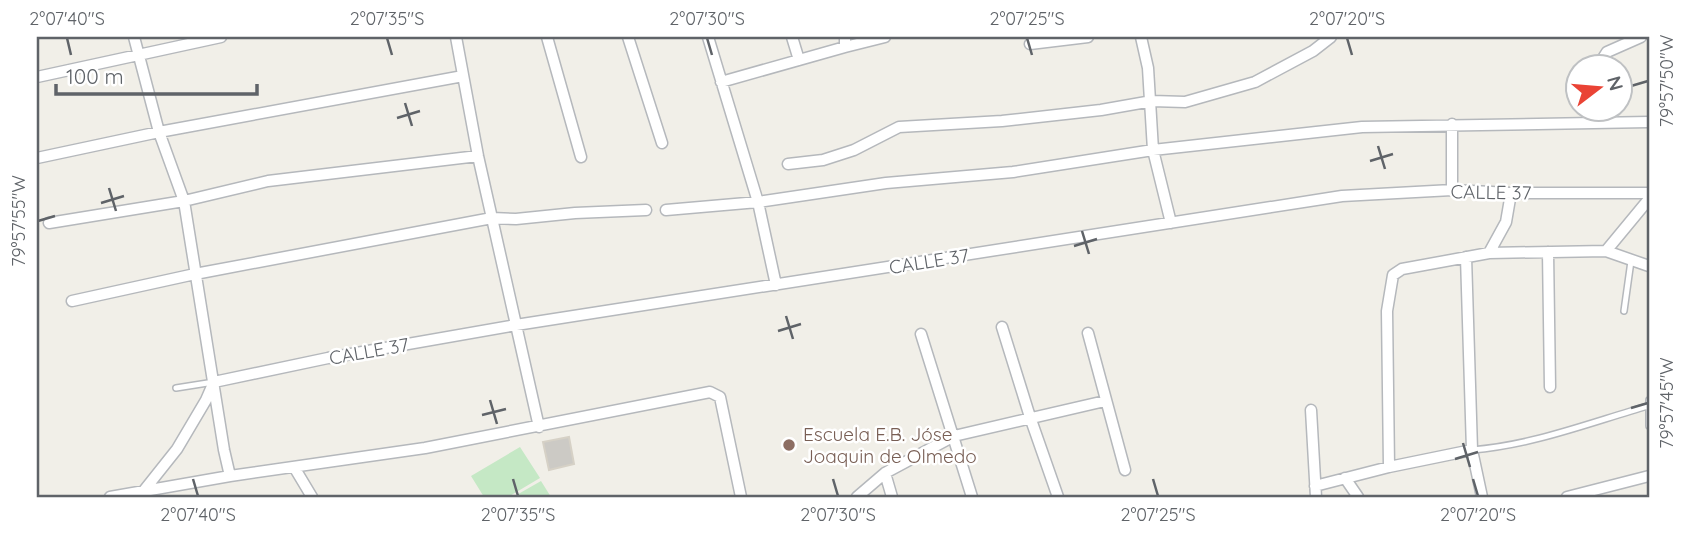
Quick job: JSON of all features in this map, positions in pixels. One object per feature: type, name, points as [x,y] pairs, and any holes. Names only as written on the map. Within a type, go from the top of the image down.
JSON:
[{"type":"street","points":[[134,37],[159,132],[184,201],[230,476]]},
{"type":"street","points":[[37,77],[139,57],[221,37]]},
{"type":"street","points":[[456,37],[478,156],[539,427]]},
{"type":"street","points":[[547,37],[581,157]]},
{"type":"street","points":[[628,37],[662,143]]},
{"type":"street","points":[[708,37],[758,202],[776,285]]},
{"type":"street","points":[[792,37],[799,60]]},
{"type":"street","points":[[721,82],[799,60],[845,42],[885,37]]},
{"type":"street","points":[[1030,44],[1088,37]]},
{"type":"street","points":[[1141,37],[1152,101],[1153,150],[1171,223]]},
{"type":"street","points":[[788,164],[822,160],[854,150],[899,127],[1003,121],[1101,110],[1152,101],[1185,102],[1255,82],[1313,51],[1331,37]]},
{"type":"street","points":[[1607,52],[1641,37]]},
{"type":"street","points":[[37,158],[159,132],[463,76]]},
{"type":"street","points":[[666,210],[758,202],[886,183],[1013,172],[1153,150],[1362,127],[1649,122]]},
{"type":"street","points":[[1452,124],[1452,190]]},
{"type":"street","points":[[49,223],[184,201],[268,181],[478,156]]},
{"type":"street","name":"CALLE 37","points":[[214,382],[328,358],[516,325],[1342,196],[1452,190],[1511,193],[1649,193]]},
{"type":"street","points":[[1489,253],[1506,222],[1511,193]]},
{"type":"street","points":[[1606,251],[1649,199]]},
{"type":"street","points":[[72,301],[195,274],[492,218],[516,219],[646,210]]},
{"type":"street","points":[[1389,467],[1387,311],[1393,275],[1402,269],[1489,253],[1606,251],[1649,266]]},
{"type":"street","points":[[1548,252],[1550,387]]},
{"type":"street","points":[[1466,257],[1472,450],[1482,497]]},
{"type":"street","points":[[1002,327],[1058,497]]},
{"type":"street","points":[[1088,333],[1125,470]]},
{"type":"street","points":[[921,334],[972,497]]},
{"type":"street","points":[[143,495],[177,449],[214,382]]},
{"type":"street","points":[[110,497],[143,495],[230,476],[425,448],[715,393],[720,397],[741,497]]},
{"type":"street","points":[[857,497],[885,472],[954,436],[1105,401]]},
{"type":"street","points":[[1311,410],[1315,492],[1345,478],[1472,450]]},
{"type":"street","points":[[294,467],[312,497]]},
{"type":"street","points":[[885,472],[892,497]]},
{"type":"street","points":[[1567,497],[1649,476]]},
{"type":"street","points":[[1345,478],[1357,497]]},
{"type":"lane","points":[[1624,311],[1631,261]]},
{"type":"lane","points":[[176,388],[214,382]]},
{"type":"lane","points":[[1472,450],[1540,439],[1648,403],[1649,426]]},
{"type":"green space","points":[[520,447],[540,478],[508,497],[484,497],[471,476]]},
{"type":"green space","points":[[541,481],[551,497],[513,497]]},
{"type":"building","points":[[569,437],[574,464],[549,470],[543,442]]},
{"type":"place","name":"Escuela E.B. Jóse Joaquin de Olmedo","points":[[789,445]]}]
